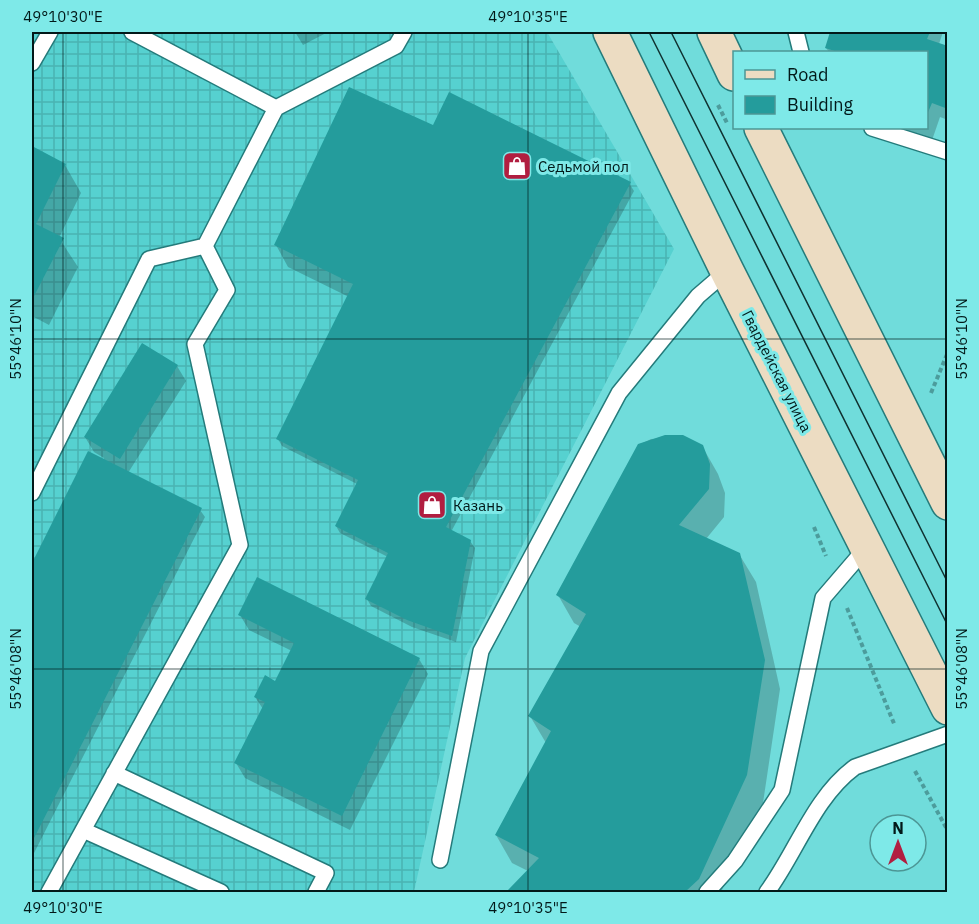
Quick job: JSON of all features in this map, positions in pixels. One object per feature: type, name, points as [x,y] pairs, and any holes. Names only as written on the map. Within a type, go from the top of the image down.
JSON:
[{"type":"main road","name":"Гвардейская улица","points":[[610,32],[727,271],[948,708]]},
{"type":"main road","points":[[714,32],[733,70]]},
{"type":"main road","points":[[761,129],[948,503]]},
{"type":"lane","points":[[32,63],[50,32]]},
{"type":"lane","points":[[132,32],[276,108]]},
{"type":"lane","points":[[32,493],[149,260],[205,246],[276,108],[396,46],[405,32]]},
{"type":"lane","points":[[796,32],[801,51]]},
{"type":"lane","points":[[875,129],[948,152]]},
{"type":"lane","points":[[48,892],[240,545],[195,344],[227,290],[205,246]]},
{"type":"lane","points":[[440,860],[481,651],[619,393],[698,296],[727,271]]},
{"type":"lane","points":[[707,892],[735,861],[782,790],[824,597],[866,548]]},
{"type":"lane","points":[[767,892],[830,791],[841,778],[855,767],[948,734]]},
{"type":"lane","points":[[114,773],[326,873],[315,892]]},
{"type":"lane","points":[[83,830],[221,892]]},
{"type":"path","points":[[927,404],[948,352]]},
{"type":"path","points":[[811,520],[903,750],[948,831]]},
{"type":"shaded area","points":[[32,32],[547,32],[674,249],[465,658],[414,892],[32,892]]},
{"type":"building","points":[[830,32],[930,32],[927,39],[948,46],[948,109],[932,103],[928,112],[928,51],[835,51],[825,48]]},
{"type":"building","points":[[349,87],[433,125],[449,92],[631,182],[446,527],[471,540],[452,636],[407,620],[365,599],[388,553],[335,526],[358,480],[276,439],[353,284],[274,245]]},
{"type":"building","points":[[32,146],[66,164],[36,224],[64,238],[33,298]]},
{"type":"building","points":[[142,343],[178,365],[120,459],[84,437]]},
{"type":"building","points":[[665,435],[683,435],[703,445],[710,464],[709,489],[679,525],[740,553],[765,660],[747,775],[699,879],[685,892],[506,892],[539,858],[495,835],[551,731],[528,716],[586,614],[556,595],[638,444]]},
{"type":"building","points":[[88,451],[202,508],[32,842],[32,563]]},
{"type":"building","points":[[257,577],[420,658],[342,816],[234,763],[265,702],[254,697],[265,675],[275,681],[294,643],[238,615]]},
{"type":"tram line","points":[[649,32],[948,626]]},
{"type":"tram line","points":[[671,32],[948,583]]},
{"type":"place","name":"Седьмой пол","points":[[517,166]]},
{"type":"place","name":"Казань","points":[[432,505]]}]
